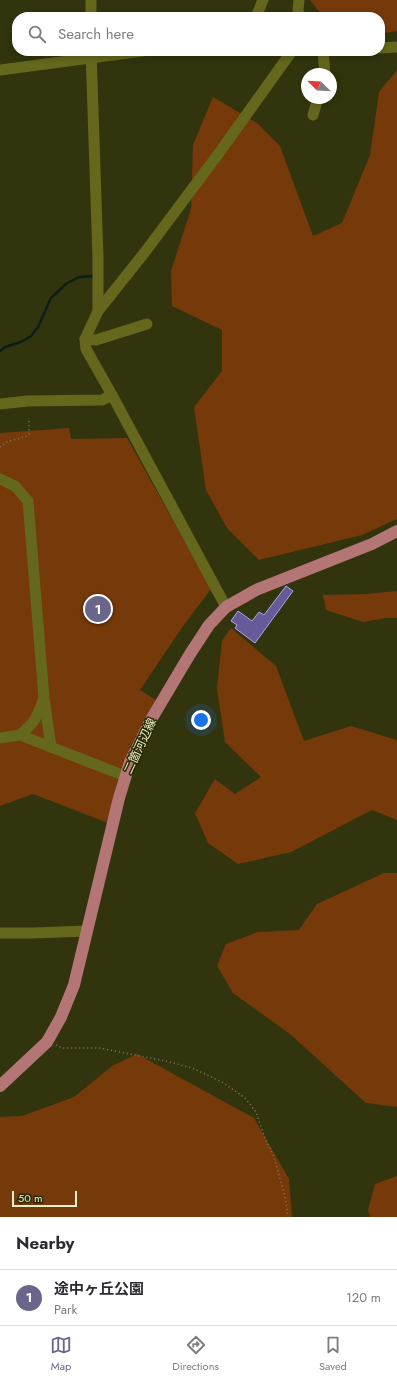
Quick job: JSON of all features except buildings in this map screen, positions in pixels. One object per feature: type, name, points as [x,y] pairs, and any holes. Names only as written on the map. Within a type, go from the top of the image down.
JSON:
[{"type":"main road","name":"二箇河辺線","points":[[0,1086],[47,1042],[61,1017],[74,985],[125,776],[130,762],[138,743],[190,654],[209,625],[226,607],[256,590],[372,544],[397,531]]},
{"type":"street","points":[[91,0],[91,12]]},
{"type":"street","points":[[258,12],[263,0]]},
{"type":"street","points":[[299,0],[299,12]]},
{"type":"street","points":[[385,48],[397,47]]},
{"type":"street","points":[[0,70],[80,56]]},
{"type":"street","points":[[91,56],[98,311]]},
{"type":"street","points":[[226,607],[86,349],[85,340],[98,311],[219,153],[288,56]]},
{"type":"street","points":[[323,56],[324,68]]},
{"type":"street","points":[[313,115],[316,104]]},
{"type":"street","points":[[85,340],[96,340],[147,324]]},
{"type":"street","points":[[0,404],[27,401],[102,400],[112,395]]},
{"type":"street","points":[[0,479],[15,486],[28,500],[44,698],[51,748]]},
{"type":"street","points":[[0,738],[20,735],[32,725],[38,716],[44,698]]},
{"type":"street","points":[[20,735],[125,776]]},
{"type":"street","points":[[0,932],[32,933],[87,931]]},
{"type":"path","points":[[0,447],[7,442],[29,434],[29,418]]},
{"type":"path","points":[[47,1042],[62,1048],[99,1048],[166,1061],[192,1068],[222,1082],[245,1098],[256,1112],[265,1138],[274,1157],[285,1196],[288,1217]]},
{"type":"shaded area","points":[[310,0],[397,0],[397,31],[385,33],[385,12],[320,12]]},
{"type":"shaded area","points":[[397,70],[397,519],[362,535],[259,560],[227,528],[206,490],[194,407],[222,371],[222,330],[172,306],[171,271],[191,209],[193,145],[213,97],[257,123],[280,146],[313,236],[342,223],[370,155],[379,92]]},
{"type":"shaded area","points":[[69,428],[71,439],[127,438],[211,589],[181,629],[140,690],[156,700],[131,745],[117,783],[108,823],[33,794],[0,806],[0,433]]},
{"type":"shaded area","points":[[397,591],[397,618],[363,622],[326,610],[323,595],[366,594]]},
{"type":"shaded area","points":[[231,628],[276,666],[304,741],[351,726],[397,740],[397,820],[372,810],[291,852],[238,864],[208,843],[195,813],[215,779],[235,794],[261,777],[225,742],[217,689],[222,641]]},
{"type":"shaded area","points":[[384,873],[397,873],[397,1107],[366,1103],[290,1034],[233,993],[217,966],[226,944],[258,932],[299,930],[317,904]]},
{"type":"shaded area","points":[[137,1054],[254,1118],[289,1179],[292,1217],[0,1217],[0,1117],[22,1116],[74,1097],[112,1066]]},
{"type":"shaded area","points":[[397,1176],[397,1217],[370,1217],[368,1210],[375,1184]]},
{"type":"waterway","points":[[0,351],[5,347],[21,342],[31,336],[38,327],[51,298],[66,284],[79,277],[94,275]]},
{"type":"place","name":"途中ヶ丘公園","points":[[98,609]]}]
